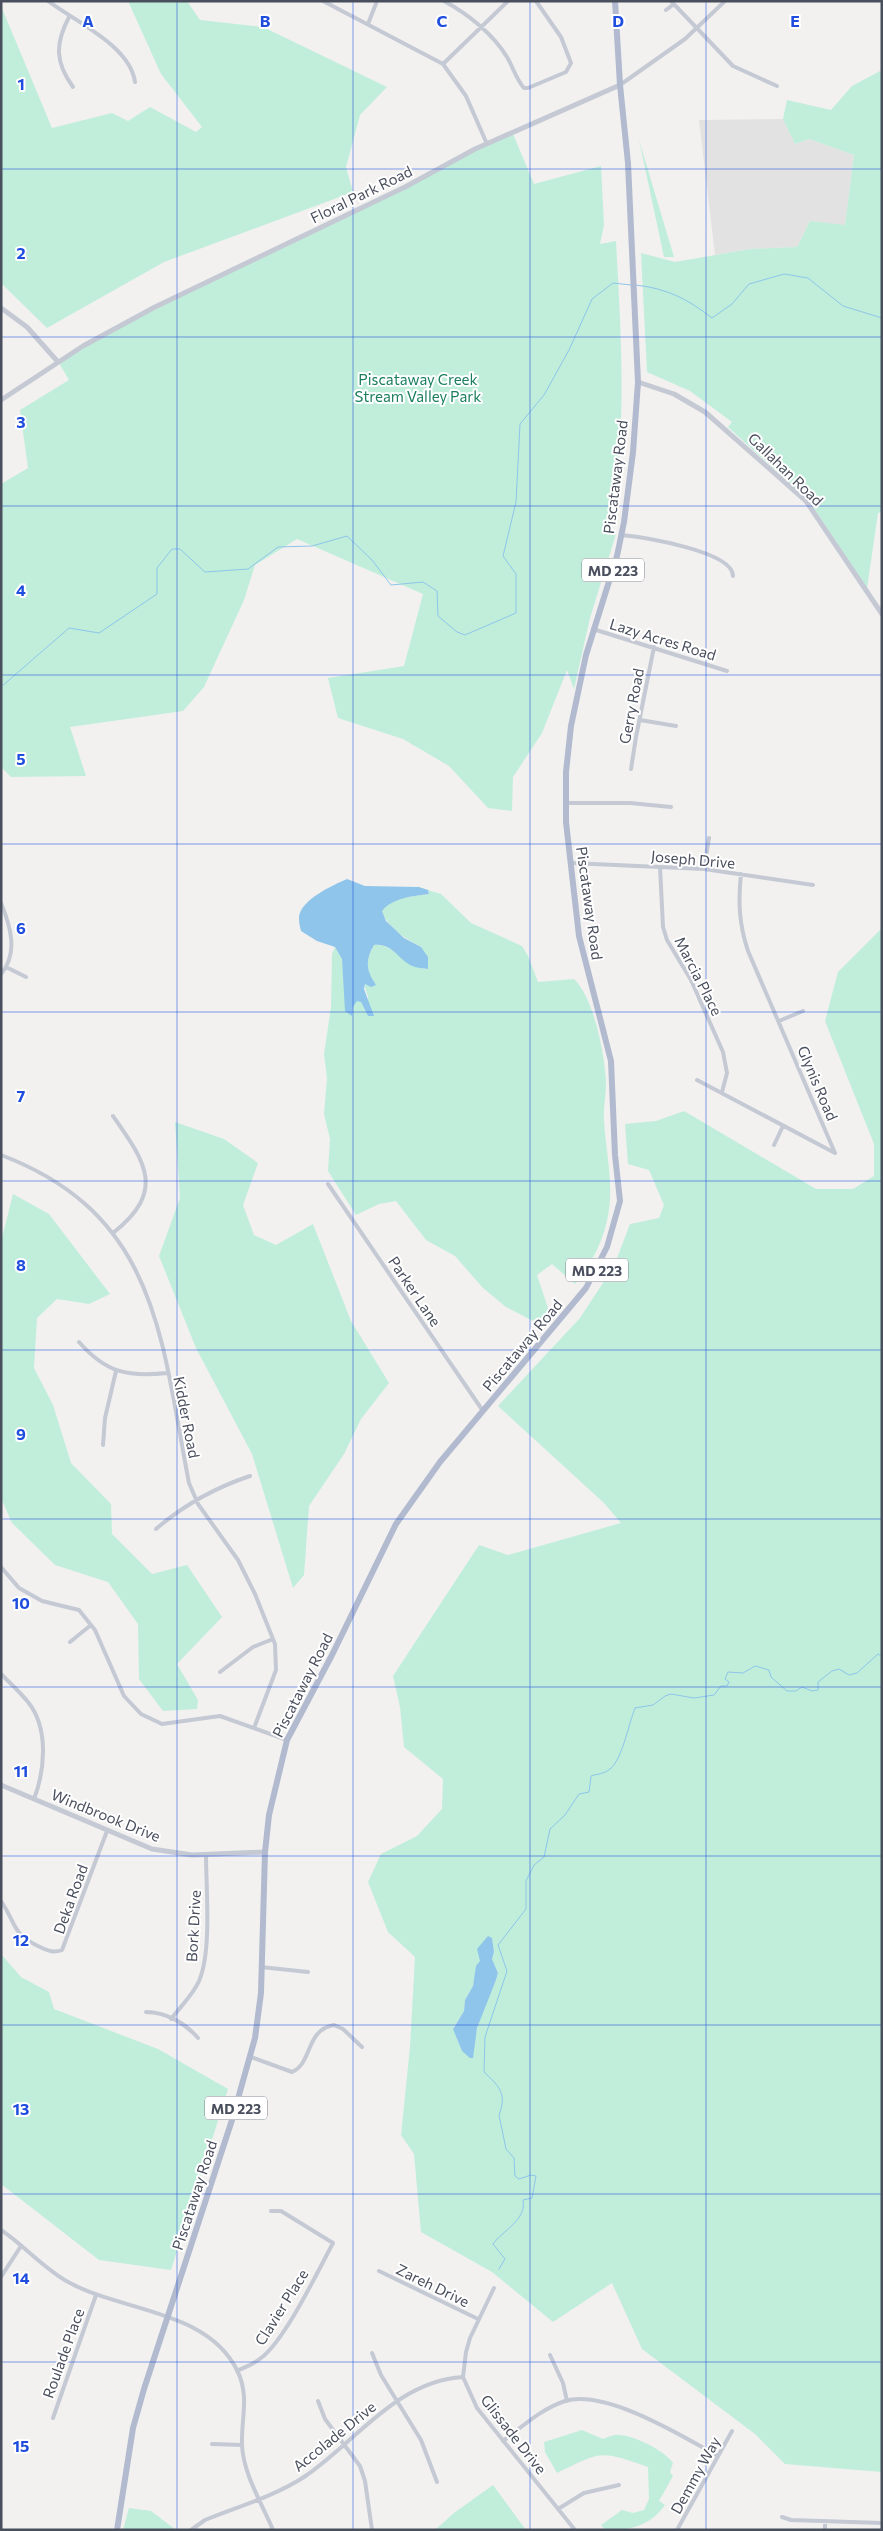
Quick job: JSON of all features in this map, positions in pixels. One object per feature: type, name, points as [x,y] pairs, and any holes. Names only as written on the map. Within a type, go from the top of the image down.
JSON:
[{"type":"main road","name":"Piscataway Road","points":[[117,2530],[134,2428],[166,2318],[251,2057],[258,2018],[265,1852],[269,1815],[287,1740],[332,1655],[396,1524],[440,1462],[586,1288],[600,1264],[619,1208],[620,1186],[614,1139],[611,1061],[579,936],[566,803],[566,772],[571,726],[593,629],[612,572],[621,535],[633,452],[638,382],[628,163],[620,86],[615,1]]},
{"type":"street","points":[[48,1],[122,54],[133,70],[136,82]]},
{"type":"street","points":[[323,1],[443,64],[466,96],[487,144]]},
{"type":"street","points":[[368,24],[377,1]]},
{"type":"street","points":[[444,1],[471,18],[481,27],[507,58],[524,88],[535,86],[570,68],[570,56],[552,22],[536,1]]},
{"type":"street","points":[[443,64],[508,1]]},
{"type":"street","name":"Floral Park Road","points":[[1,400],[58,362],[113,329],[155,307],[405,187],[487,144],[620,86],[670,51],[725,1]]},
{"type":"street","points":[[666,10],[673,3],[736,68],[777,86]]},
{"type":"street","points":[[69,16],[60,35],[59,56],[65,76],[74,87]]},
{"type":"street","points":[[1,308],[27,327],[58,362]]},
{"type":"street","name":"Gallahan Road","points":[[638,382],[674,394],[705,412],[806,501],[882,614]]},
{"type":"street","points":[[621,535],[649,537],[710,556],[729,565],[733,571],[733,576]]},
{"type":"street","name":"Lazy Acres Road","points":[[593,629],[727,670]]},
{"type":"street","name":"Gerry Road","points":[[632,769],[654,647]]},
{"type":"street","points":[[640,720],[676,726]]},
{"type":"street","points":[[566,803],[630,803],[671,807]]},
{"type":"street","points":[[704,869],[709,838]]},
{"type":"street","name":"Joseph Drive","points":[[571,863],[704,869],[813,885]]},
{"type":"street","name":"Marcia Place","points":[[660,866],[663,927],[667,940],[690,980],[723,1052],[727,1073],[722,1092]]},
{"type":"street","name":"Glynis Road","points":[[697,1080],[835,1153],[742,934],[738,900],[741,874]]},
{"type":"street","points":[[1,903],[9,924],[12,941],[6,967],[1,974]]},
{"type":"street","points":[[6,967],[26,977]]},
{"type":"street","points":[[779,1022],[803,1011]]},
{"type":"street","points":[[113,1116],[140,1155],[146,1181],[144,1196],[136,1212],[113,1234]]},
{"type":"street","points":[[774,1146],[783,1126]]},
{"type":"street","name":"Kidder Road","points":[[1,1156],[38,1171],[65,1188],[90,1209],[113,1234],[130,1258],[150,1298],[189,1483],[195,1498],[238,1560],[255,1594],[277,1654],[276,1670],[254,1728]]},
{"type":"street","name":"Parker Lane","points":[[328,1184],[483,1411]]},
{"type":"street","points":[[79,1342],[93,1357],[116,1372],[143,1375],[167,1373]]},
{"type":"street","points":[[103,1445],[105,1418],[116,1372]]},
{"type":"street","points":[[156,1529],[195,1498],[250,1476]]},
{"type":"street","points":[[1,1567],[19,1588],[42,1601],[79,1610],[91,1624],[124,1696],[141,1714],[162,1724],[220,1716],[287,1740]]},
{"type":"street","points":[[70,1642],[91,1624]]},
{"type":"street","points":[[220,1672],[253,1647],[273,1639]]},
{"type":"street","points":[[1,1674],[29,1703],[40,1729],[42,1757],[40,1781],[34,1799]]},
{"type":"street","name":"Windbrook Drive","points":[[1,1785],[152,1849],[175,1854],[206,1855],[265,1852]]},
{"type":"street","name":"Deka Road","points":[[1,1901],[18,1934],[54,1952],[62,1950],[108,1831]]},
{"type":"street","name":"Bork Drive","points":[[171,2019],[198,1984],[201,1975],[206,1918],[206,1855]]},
{"type":"street","points":[[261,1967],[308,1972]]},
{"type":"street","points":[[146,2012],[160,2012],[191,2030],[198,2038]]},
{"type":"street","points":[[251,2057],[292,2072],[299,2068],[320,2030],[334,2025],[343,2029],[362,2047]]},
{"type":"street","name":"Clavier Place","points":[[237,2370],[261,2358],[272,2348],[305,2294],[332,2243],[281,2211],[271,2211]]},
{"type":"street","points":[[1,2230],[69,2283],[96,2295],[190,2325],[209,2336],[225,2352],[237,2370],[245,2397],[242,2445],[247,2468],[273,2530]]},
{"type":"street","points":[[1,2277],[21,2246]]},
{"type":"street","name":"Zareh Drive","points":[[378,2271],[478,2319]]},
{"type":"street","name":"Glissade Drive","points":[[494,2288],[478,2319],[466,2352],[464,2377],[477,2408],[575,2530]]},
{"type":"street","name":"Roulade Place","points":[[53,2418],[96,2295]]},
{"type":"street","points":[[372,2353],[381,2375],[421,2440],[437,2482]]},
{"type":"street","points":[[550,2355],[563,2384],[567,2401]]},
{"type":"street","name":"Accolade Drive","points":[[192,2530],[205,2520],[302,2479],[396,2401],[427,2384],[464,2377]]},
{"type":"street","points":[[503,2441],[548,2408],[567,2401],[591,2400],[614,2406],[655,2422],[718,2456]]},
{"type":"street","points":[[318,2401],[324,2419],[360,2466],[365,2481],[372,2530]]},
{"type":"street","name":"Demmy Way","points":[[678,2530],[732,2431]]},
{"type":"street","points":[[212,2444],[242,2445]]},
{"type":"street","points":[[558,2509],[584,2493],[619,2485]]},
{"type":"street","points":[[782,2517],[825,2522],[882,2523]]},
{"type":"street","points":[[824,2530],[825,2522]]},
{"type":"shaded area","points":[[783,119],[795,144],[809,139],[854,155],[845,226],[810,221],[797,247],[750,249],[715,255],[699,120]]},
{"type":"green space","points":[[128,1],[187,1],[200,20],[263,27],[387,87],[360,115],[346,167],[353,192],[164,262],[47,328],[1,283],[1,6],[52,128],[112,113],[128,121],[150,107],[196,132],[202,127],[161,74]]},
{"type":"green space","points":[[882,70],[882,512],[878,513],[867,588],[810,502],[728,427],[732,422],[690,391],[647,372],[641,253],[675,262],[750,249],[797,247],[810,221],[845,225],[854,155],[809,139],[795,144],[783,119],[787,100],[831,110],[852,86]]},
{"type":"green space","name":"Piscataway Creek Stream Valley Park","points":[[513,134],[534,184],[601,166],[604,225],[600,244],[616,241],[622,387],[618,460],[607,532],[616,534],[590,618],[574,689],[567,670],[542,733],[513,777],[512,811],[488,808],[449,766],[403,739],[338,718],[328,678],[404,666],[423,594],[297,539],[255,565],[244,600],[204,687],[183,711],[70,727],[86,776],[11,777],[1,767],[1,484],[28,468],[20,410],[69,380],[59,363],[100,337],[475,150]]},
{"type":"green space","points":[[639,140],[674,257],[664,257]]},
{"type":"green space","points":[[428,890],[441,894],[471,923],[522,946],[538,982],[574,979],[581,988],[593,1013],[601,1043],[606,1083],[604,1116],[610,1180],[608,1216],[596,1253],[575,1284],[552,1264],[537,1275],[549,1311],[537,1323],[506,1307],[483,1288],[455,1256],[426,1240],[396,1201],[379,1204],[356,1215],[328,1171],[330,1139],[324,1114],[327,1078],[324,1054],[331,1007],[332,954],[335,947],[342,959],[344,980],[353,1007],[357,1000],[361,1002],[368,1016],[368,997],[364,984],[375,985],[368,970],[369,956],[374,945],[382,945],[394,951],[411,964],[428,969],[421,947],[398,932],[381,911],[397,900],[429,894]]},
{"type":"green space","points":[[882,928],[882,2472],[785,2464],[755,2434],[642,2349],[612,2283],[553,2322],[492,2272],[421,2232],[414,2154],[401,2135],[410,2047],[415,1957],[388,1932],[368,1882],[381,1854],[417,1836],[442,1809],[443,1779],[404,1747],[400,1707],[393,1676],[479,1545],[508,1555],[621,1523],[604,1503],[498,1406],[580,1318],[614,1266],[630,1224],[659,1218],[664,1205],[649,1170],[628,1164],[625,1124],[656,1121],[684,1111],[816,1189],[853,1189],[874,1176],[874,1144],[825,1021],[838,972]],"holes":[[[492,1938],[494,1952],[492,1959],[498,1973],[496,1980],[480,2018],[475,2037],[462,2051],[453,2028],[464,2011],[465,2000],[473,1986],[480,1961]]]},
{"type":"green space","points":[[175,1122],[224,1139],[258,1163],[243,1205],[254,1235],[276,1245],[313,1224],[351,1321],[389,1383],[361,1419],[344,1454],[309,1506],[304,1575],[293,1588],[252,1454],[196,1348],[159,1256],[180,1198]]},
{"type":"green space","points":[[13,1194],[49,1214],[110,1294],[89,1304],[57,1299],[37,1318],[34,1368],[53,1405],[71,1463],[111,1504],[112,1534],[152,1574],[187,1565],[222,1617],[177,1664],[198,1700],[197,1709],[163,1711],[139,1679],[138,1624],[108,1582],[55,1565],[12,1523],[1,1498],[1,1242]]},
{"type":"green space","points":[[1,1954],[21,1977],[49,1992],[54,2009],[158,2049],[228,2089],[171,2270],[99,2260],[1,2184]]},
{"type":"green space","points":[[582,2430],[603,2439],[614,2435],[621,2435],[646,2443],[669,2458],[673,2463],[670,2472],[673,2476],[659,2501],[665,2505],[646,2523],[631,2528],[605,2530],[601,2525],[622,2510],[633,2513],[644,2510],[649,2499],[648,2467],[620,2458],[601,2455],[583,2460],[557,2473],[545,2452],[544,2442]]},
{"type":"green space","points":[[493,2485],[526,2530],[435,2530],[454,2513]]},
{"type":"green space","points":[[129,2508],[151,2511],[176,2530],[123,2530]]},
{"type":"water","points":[[347,879],[365,886],[419,887],[428,890],[429,894],[397,900],[382,911],[386,921],[404,938],[421,947],[428,957],[428,969],[412,966],[386,946],[374,945],[369,956],[368,965],[370,975],[376,985],[371,987],[365,984],[364,989],[374,1016],[368,1016],[361,1002],[357,1001],[353,1007],[352,1016],[345,1011],[342,959],[335,947],[317,941],[301,931],[299,919],[300,912],[304,906],[317,894]]},
{"type":"water","points":[[488,1936],[492,1938],[494,1952],[492,1959],[498,1973],[477,2028],[473,2058],[470,2058],[462,2051],[453,2029],[464,2011],[465,2000],[473,1986],[476,1966],[480,1961],[477,1949]]},
{"type":"waterway","points":[[635,285],[667,292],[694,305],[712,318],[732,304],[749,284],[784,274],[808,278],[843,306],[882,318]]},
{"type":"waterway","points":[[1,687],[69,628],[99,633],[157,594],[157,568],[172,549],[180,549],[205,572],[248,569],[278,547],[312,546],[347,536],[372,560],[391,585],[423,582],[437,591],[438,616],[457,632],[465,635],[516,613],[516,574],[503,556],[516,502],[520,424],[544,395],[569,350],[592,299],[613,283],[631,285]]},
{"type":"waterway","points":[[499,2269],[505,2259],[493,2244],[518,2219],[523,2207],[523,2200],[532,2198],[536,2176],[531,2175],[519,2179],[515,2176],[514,2158],[506,2149],[499,2115],[502,2096],[498,2087],[484,2072],[485,2037],[507,1971],[498,1945],[526,1909],[526,1881],[534,1865],[544,1857],[550,1829],[565,1815],[579,1794],[589,1792],[591,1776],[605,1772],[614,1764],[622,1750],[635,1708],[653,1705],[671,1694],[694,1698],[714,1695],[721,1686],[727,1686],[729,1682],[725,1679],[728,1672],[743,1673],[755,1666],[769,1670],[771,1677],[787,1691],[796,1691],[802,1687],[812,1691],[818,1690],[818,1682],[832,1671],[839,1669],[849,1675],[857,1673],[878,1654],[882,1657]]}]
